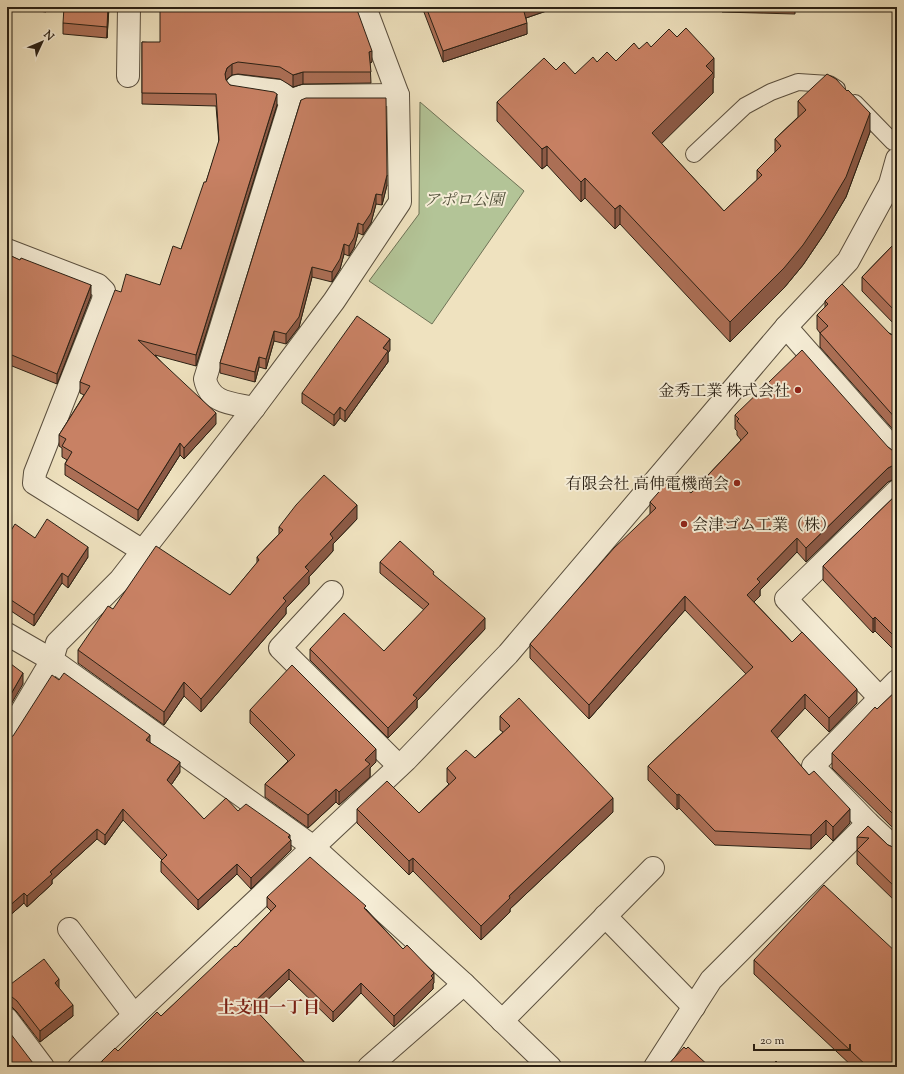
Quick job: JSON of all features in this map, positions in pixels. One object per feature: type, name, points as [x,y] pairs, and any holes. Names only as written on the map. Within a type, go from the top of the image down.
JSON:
[{"type":"street","points":[[128,76],[129,7]]},
{"type":"street","points":[[7,736],[52,660],[57,643],[120,580],[143,551],[254,408],[338,295],[400,202],[398,95],[365,7]]},
{"type":"street","points":[[237,86],[279,91],[291,101]]},
{"type":"street","points":[[254,408],[214,398],[207,390],[205,379],[291,101],[302,96],[398,95]]},
{"type":"street","points":[[79,1067],[312,846],[399,766],[508,654],[786,327],[839,281],[848,261],[890,184],[897,159]]},
{"type":"street","points":[[7,250],[98,285],[104,291],[103,300],[35,473],[34,482],[40,488],[143,551]]},
{"type":"street","points":[[786,327],[897,452]]},
{"type":"street","points":[[880,698],[786,599],[897,491]]},
{"type":"street","points":[[332,592],[280,648],[399,766]]},
{"type":"street","points":[[7,634],[52,660],[312,846],[464,984],[550,1067]]},
{"type":"street","points":[[897,681],[813,766],[868,823],[897,850]]},
{"type":"street","points":[[655,1067],[711,980],[868,823]]},
{"type":"street","points":[[502,1021],[653,868]]},
{"type":"street","points":[[605,916],[694,1007]]},
{"type":"street","points":[[69,929],[134,1015]]},
{"type":"street","points":[[369,1067],[464,984]]},
{"type":"street","points":[[7,1019],[43,1067]]},
{"type":"lane","points":[[694,154],[745,106],[770,92],[798,82],[829,84],[846,94],[893,142],[897,142]]},
{"type":"green space","name":"アポロ公園","points":[[420,102],[524,191],[432,324],[369,281],[419,214]]},
{"type":"building","points":[[64,7],[108,7],[107,27],[63,23]]},
{"type":"building","points":[[160,7],[356,7],[372,51],[369,52],[371,72],[303,72],[293,75],[280,67],[238,62],[227,68],[225,74],[226,80],[230,85],[274,92],[277,94],[196,355],[138,340],[216,413],[184,448],[180,443],[138,510],[65,464],[72,452],[62,446],[66,439],[59,435],[90,386],[80,382],[115,290],[121,292],[126,274],[160,285],[173,246],[181,249],[204,182],[206,182],[219,140],[216,94],[142,93],[142,42],[160,42]]},
{"type":"building","points":[[426,7],[525,7],[523,8],[527,23],[443,51]]},
{"type":"building","points":[[686,28],[714,58],[706,66],[713,73],[652,133],[724,211],[762,175],[757,170],[781,146],[775,139],[806,110],[798,101],[827,74],[836,79],[870,113],[846,177],[824,214],[803,245],[784,268],[730,322],[620,205],[615,209],[585,178],[581,182],[547,146],[542,149],[497,102],[544,58],[556,70],[564,62],[575,74],[593,57],[597,62],[607,52],[616,61],[634,43],[639,49],[647,42],[651,47],[669,29],[677,37]]},
{"type":"building","points":[[306,98],[386,98],[387,175],[382,195],[376,194],[371,213],[363,225],[358,223],[354,238],[349,246],[344,244],[340,259],[332,272],[312,267],[299,317],[286,334],[274,331],[266,359],[259,357],[255,372],[220,363],[301,100]]},
{"type":"building","points":[[897,241],[897,313],[862,277]]},
{"type":"building","points":[[7,254],[91,285],[57,374],[7,353]]},
{"type":"building","points":[[842,284],[890,334],[897,336],[897,420],[820,333],[828,326],[817,315],[828,304],[825,301]]},
{"type":"building","points":[[357,316],[390,339],[383,348],[388,351],[345,411],[340,407],[334,415],[302,393]]},
{"type":"building","points":[[802,350],[888,447],[893,451],[897,451],[897,465],[888,468],[806,548],[797,538],[757,579],[760,582],[747,595],[792,642],[802,632],[857,689],[829,718],[805,694],[771,731],[809,775],[814,771],[850,809],[833,827],[826,820],[811,835],[715,831],[679,794],[677,795],[648,766],[753,667],[685,596],[589,705],[530,644],[614,548],[656,508],[650,502],[672,477],[691,493],[748,433],[737,421],[739,419],[735,415]]},
{"type":"building","points":[[324,475],[357,505],[330,534],[333,538],[305,567],[309,571],[283,598],[286,601],[201,699],[184,682],[164,712],[78,650],[108,606],[113,609],[156,546],[230,595],[259,560],[257,557],[283,530],[279,527],[296,505]]},
{"type":"building","points":[[897,494],[897,639],[875,617],[873,619],[823,566]]},
{"type":"building","points":[[47,519],[88,547],[68,577],[62,573],[34,615],[11,600],[7,605],[7,537],[15,524],[35,538]]},
{"type":"building","points":[[400,541],[434,572],[433,574],[485,618],[413,695],[417,698],[388,728],[310,649],[344,613],[384,651],[429,604],[380,562]]},
{"type":"building","points":[[7,661],[23,673],[7,701]]},
{"type":"building","points":[[292,665],[376,749],[365,760],[370,764],[339,792],[336,789],[308,815],[265,784],[295,755],[250,710]]},
{"type":"building","points":[[64,673],[150,735],[146,740],[180,762],[167,780],[204,819],[226,798],[238,811],[246,804],[290,835],[288,837],[291,840],[251,878],[237,864],[198,900],[161,861],[167,855],[123,809],[105,835],[97,829],[50,872],[52,874],[27,896],[24,893],[7,908],[7,738],[13,736],[52,675],[59,680]]},
{"type":"building","points":[[897,690],[897,818],[832,753],[875,707],[877,709]]},
{"type":"building","points":[[519,698],[613,798],[509,896],[510,898],[481,926],[413,858],[409,861],[357,809],[387,781],[419,813],[456,778],[447,768],[466,750],[475,758],[510,726],[500,716]]},
{"type":"building","points":[[868,826],[888,845],[897,848],[897,889],[857,850],[869,838],[857,837]]},
{"type":"building","points":[[310,857],[366,906],[364,908],[403,949],[407,945],[434,973],[431,976],[433,978],[394,1016],[361,983],[333,1012],[289,969],[251,1005],[309,1067],[103,1067],[102,1061],[115,1048],[118,1051],[157,1012],[161,1016],[235,946],[236,947],[276,906],[267,897]]},
{"type":"building","points":[[824,885],[897,953],[897,1067],[868,1067],[754,960]]},
{"type":"building","points":[[44,959],[59,979],[55,983],[73,1005],[40,1031],[17,1001],[12,997],[7,996],[7,987]]},
{"type":"building","points":[[7,1029],[36,1067],[7,1067]]},
{"type":"building","points":[[684,1047],[686,1049],[688,1047],[710,1067],[666,1067]]},
{"type":"building","points":[[776,1061],[782,1067],[771,1067]]},
{"type":"place","name":"金秀工業 株式会社","points":[[798,390]]},
{"type":"place","name":"有限会社 高伸電機商会","points":[[737,483]]},
{"type":"place","name":"会津ゴム工業（株）","points":[[684,524]]},
{"type":"district","name":"土支田一丁目","points":[[269,1007]]}]
